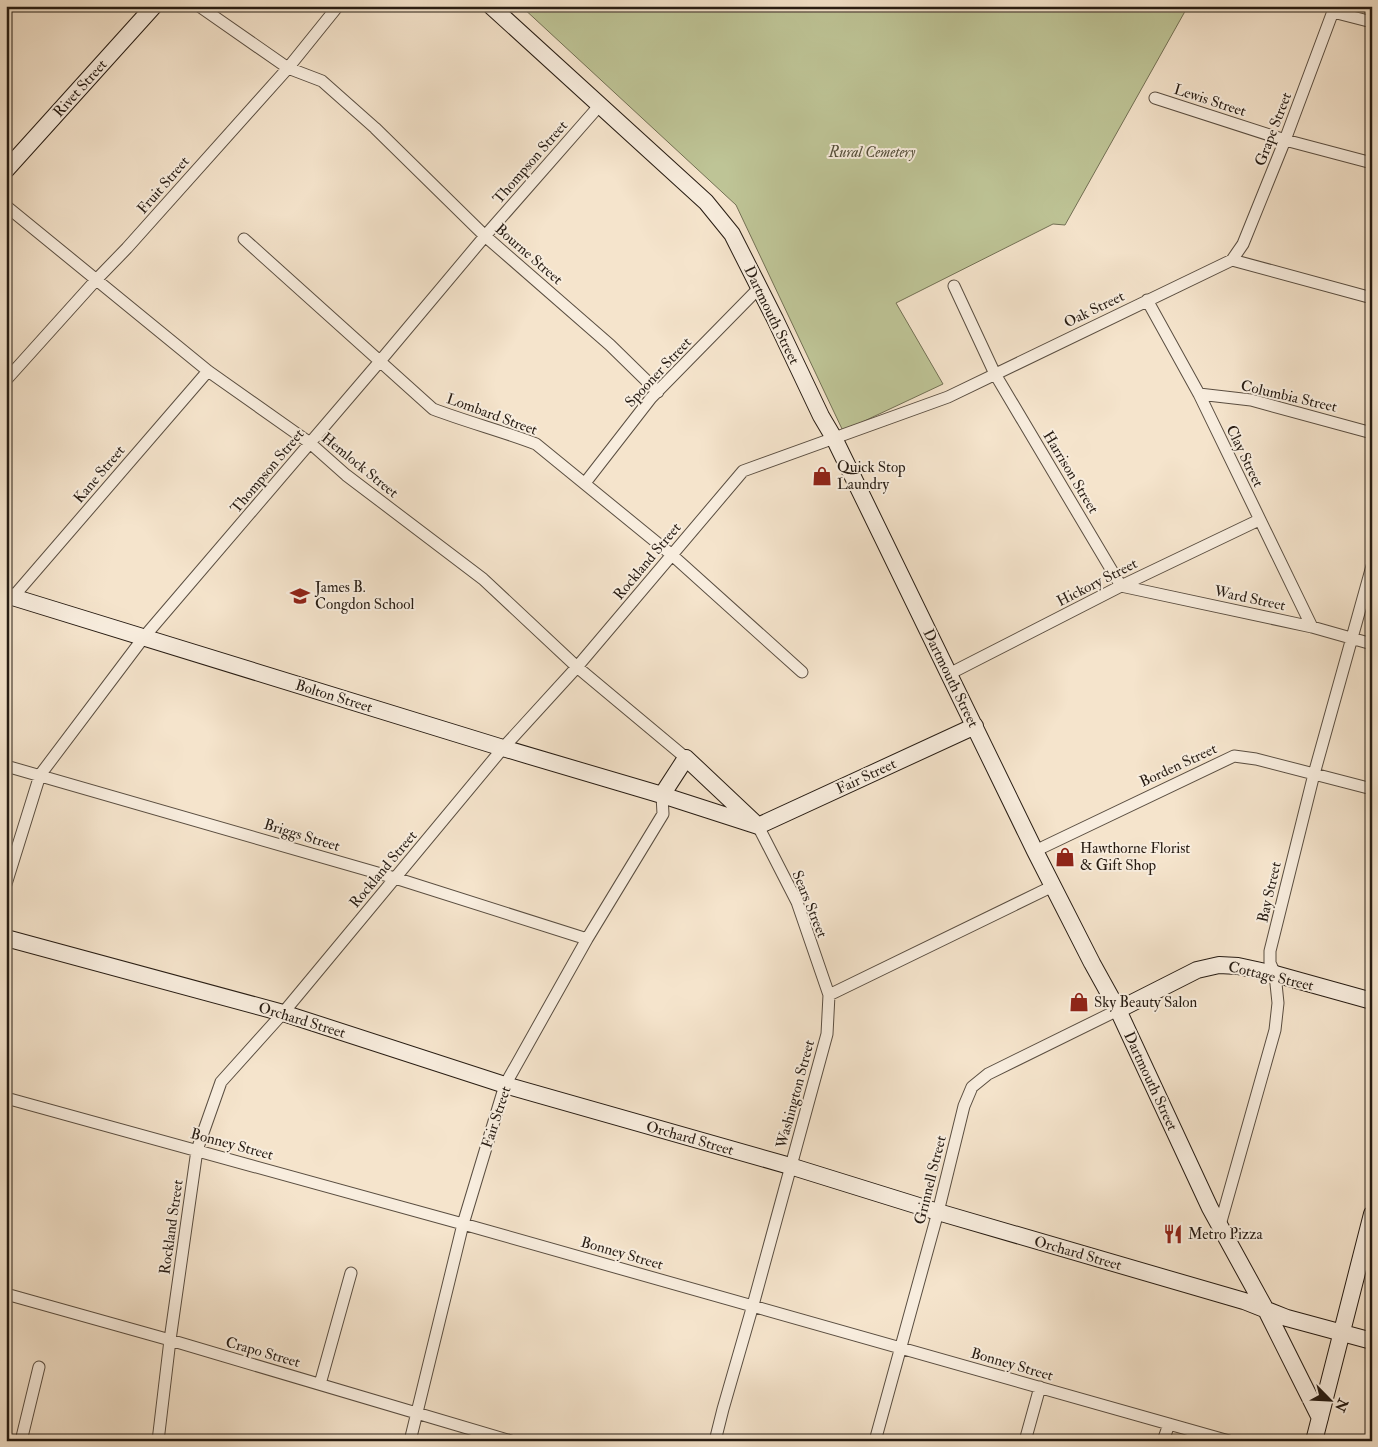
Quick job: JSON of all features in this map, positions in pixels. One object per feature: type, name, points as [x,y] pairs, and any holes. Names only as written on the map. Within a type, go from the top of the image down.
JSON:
[{"type":"street","name":"Rivet Street","points":[[6,170],[154,6]]},
{"type":"street","name":"Bourne Street","points":[[199,6],[288,68],[322,81],[375,128],[485,236],[604,339],[658,392]]},
{"type":"street","name":"Fruit Street","points":[[6,380],[288,68],[338,6]]},
{"type":"street","name":"Dartmouth Street","points":[[492,6],[706,202],[732,234],[950,674],[1035,851],[1118,1010],[1220,1225],[1266,1310],[1320,1418]]},
{"type":"street","points":[[1334,9],[1372,22]]},
{"type":"street","name":"Grape Street","points":[[1232,260],[1243,244],[1285,140],[1334,9]]},
{"type":"street","name":"Lewis Street","points":[[1155,98],[1285,140],[1372,163]]},
{"type":"street","name":"Thompson Street","points":[[6,884],[40,775],[144,637],[485,236],[599,106]]},
{"type":"street","name":"Hemlock Street","points":[[6,206],[208,370],[310,444],[346,475],[482,579],[577,667],[686,758]]},
{"type":"street","name":"Lombard Street","points":[[244,239],[381,360],[433,409],[466,422],[536,444],[672,555],[802,672]]},
{"type":"street","points":[[1232,260],[1372,298]]},
{"type":"street","name":"Oak Street","points":[[834,438],[948,397],[1232,260]]},
{"type":"street","name":"Harrison Street","points":[[954,286],[995,374],[1121,586]]},
{"type":"street","name":"Spooner Street","points":[[584,483],[658,392],[759,288]]},
{"type":"street","name":"Clay Street","points":[[1147,300],[1199,394],[1312,627]]},
{"type":"street","name":"Kane Street","points":[[10,596],[208,370]]},
{"type":"street","name":"Columbia Street","points":[[1199,394],[1251,400],[1372,433]]},
{"type":"street","name":"Rockland Street","points":[[158,1441],[170,1340],[197,1150],[220,1082],[283,1013],[503,748],[577,667],[743,471],[834,438]]},
{"type":"street","name":"Hickory Street","points":[[950,674],[1121,586],[1259,520]]},
{"type":"street","name":"Bay Street","points":[[1220,1225],[1275,1030],[1278,1002],[1276,974],[1270,963],[1270,951],[1314,774],[1372,566]]},
{"type":"street","name":"Ward Street","points":[[1121,586],[1312,627],[1372,644]]},
{"type":"street","name":"Bolton Street","points":[[10,596],[662,795]]},
{"type":"street","name":"Fair Street","points":[[758,826],[975,726]]},
{"type":"street","name":"Borden Street","points":[[1035,851],[1234,756],[1372,789]]},
{"type":"street","points":[[686,758],[758,826]]},
{"type":"street","name":"Fair Street","points":[[410,1441],[463,1224],[505,1085],[587,939],[663,814],[662,795],[686,758]]},
{"type":"street","name":"Briggs Street","points":[[6,766],[395,878],[587,939]]},
{"type":"street","points":[[662,795],[758,826]]},
{"type":"street","name":"Sears Street","points":[[758,826],[797,902],[829,995]]},
{"type":"street","points":[[829,995],[1053,886]]},
{"type":"street","name":"Orchard Street","points":[[6,938],[283,1013],[505,1085],[790,1166],[938,1212],[1244,1300],[1287,1318],[1372,1342]]},
{"type":"street","name":"Cottage Street","points":[[1118,1010],[1197,970],[1219,964],[1276,974],[1372,1001]]},
{"type":"street","name":"Washington Street","points":[[715,1441],[722,1409],[753,1305],[827,1034],[829,995]]},
{"type":"street","name":"Grinnell Street","points":[[875,1441],[938,1212],[964,1106],[972,1087],[988,1074],[1118,1010]]},
{"type":"street","name":"Bonney Street","points":[[6,1098],[753,1305],[1229,1441]]},
{"type":"street","points":[[1314,1441],[1372,1214]]},
{"type":"street","points":[[320,1384],[351,1273]]},
{"type":"street","name":"Crapo Street","points":[[6,1294],[170,1340],[511,1441]]},
{"type":"street","points":[[21,1441],[39,1367]]},
{"type":"street","points":[[1025,1441],[1040,1387]]},
{"type":"street","points":[[1163,1441],[1169,1424]]},
{"type":"green space","name":"Rural Cemetery","points":[[521,6],[1188,6],[1065,225],[1053,224],[896,303],[943,384],[843,431],[736,205]]},
{"type":"place","name":"Quick Stop Laundry","points":[[822,476]]},
{"type":"place","name":"James B. Congdon School","points":[[300,596]]},
{"type":"place","name":"Hawthorne Florist & Gift Shop","points":[[1065,857]]},
{"type":"place","name":"Sky Beauty Salon","points":[[1079,1002]]},
{"type":"place","name":"Metro Pizza","points":[[1173,1234]]}]
